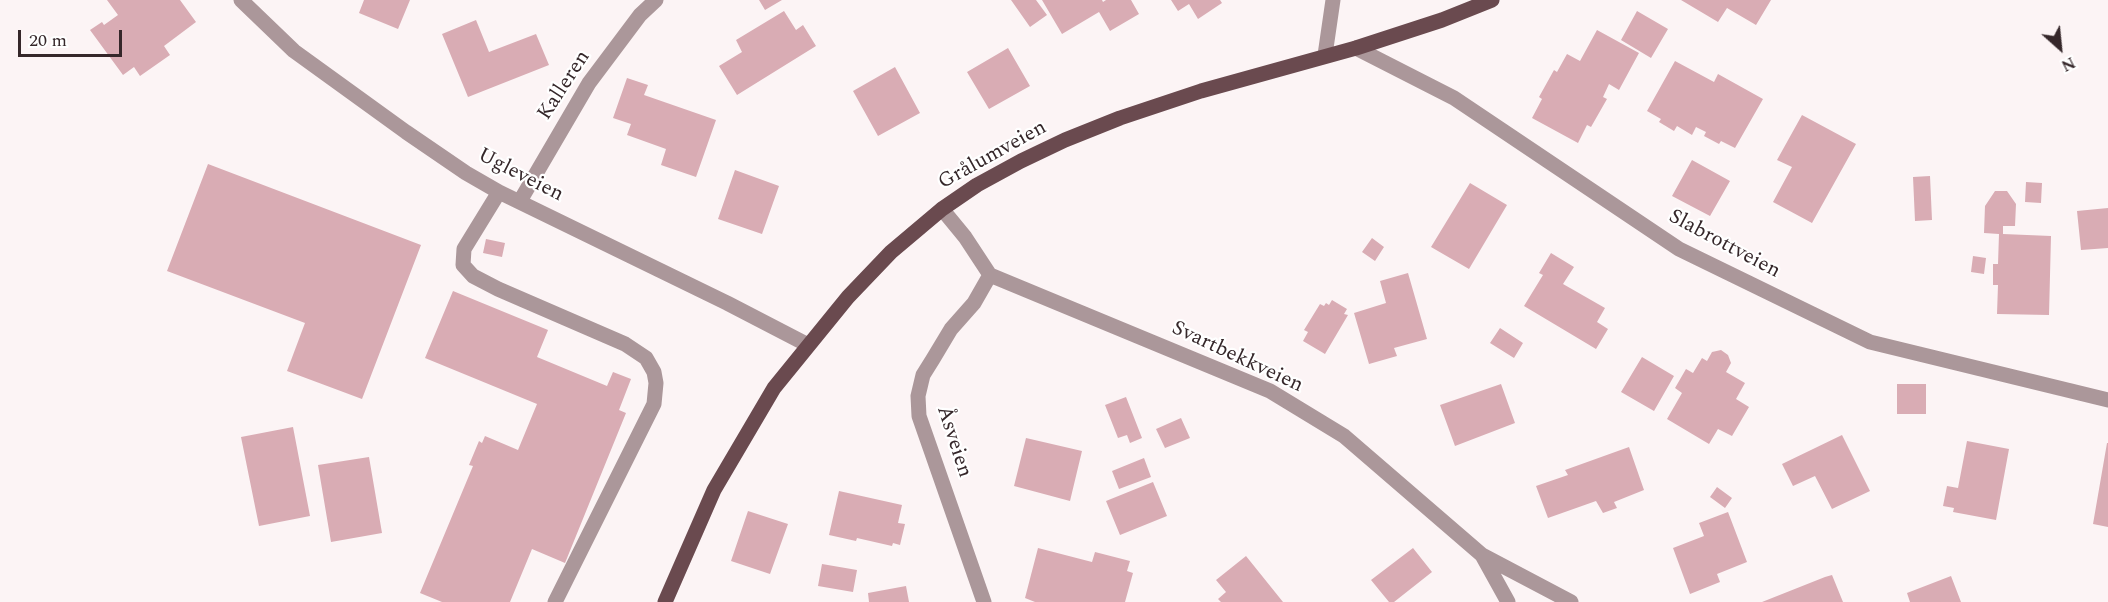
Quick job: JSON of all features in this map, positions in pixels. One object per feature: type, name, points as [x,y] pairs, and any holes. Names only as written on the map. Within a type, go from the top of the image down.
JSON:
[{"type":"main road","name":"Grålumveien","points":[[665,602],[714,490],[774,388],[848,297],[891,252],[942,209],[977,185],[1021,161],[1120,118],[1325,55],[1356,48],[1442,20],[1492,0]]},
{"type":"street","name":"Ugleveien","points":[[241,0],[294,51],[457,167],[499,192],[808,345]]},
{"type":"street","name":"Kalleren","points":[[519,201],[589,84],[640,15],[656,0]]},
{"type":"street","points":[[1325,55],[1333,0]]},
{"type":"street","name":"Slabrottveien","points":[[1356,48],[1454,98],[1679,249],[1870,342],[2108,400]]},
{"type":"street","points":[[499,192],[464,249],[463,265],[473,276],[498,289],[625,344],[646,358],[654,372],[656,383],[654,405],[555,602]]},
{"type":"street","points":[[942,209],[965,237],[990,275]]},
{"type":"street","name":"Svartbekkveien","points":[[990,275],[1269,391],[1344,436],[1482,555],[1571,602]]},
{"type":"street","name":"Åsveien","points":[[984,602],[919,416],[918,396],[923,375],[951,329],[974,303],[990,275]]},
{"type":"street","points":[[1482,555],[1508,602]]},
{"type":"building","points":[[107,0],[180,0],[196,22],[164,46],[170,55],[140,76],[134,67],[123,75],[90,30],[102,22],[104,25],[118,15]]},
{"type":"building","points":[[364,0],[410,0],[398,29],[359,13]]},
{"type":"building","points":[[759,0],[782,0],[765,10]]},
{"type":"building","points":[[1011,0],[1036,0],[1047,15],[1030,27]]},
{"type":"building","points":[[1042,0],[1102,0],[1103,2],[1131,0],[1139,14],[1110,31],[1099,12],[1062,34]]},
{"type":"building","points":[[1171,0],[1220,0],[1222,3],[1198,19],[1189,4],[1178,11]]},
{"type":"building","points":[[1681,0],[1771,0],[1756,25],[1727,8],[1718,22]]},
{"type":"building","points":[[784,11],[796,30],[803,25],[816,46],[737,95],[719,66],[742,52],[736,40]]},
{"type":"building","points":[[1637,11],[1668,29],[1651,58],[1621,40]]},
{"type":"building","points":[[476,20],[489,52],[536,34],[549,65],[468,97],[442,34]]},
{"type":"building","points":[[1597,30],[1639,53],[1619,90],[1609,84],[1603,97],[1607,99],[1591,127],[1587,125],[1578,143],[1532,118],[1542,99],[1539,97],[1554,70],[1557,72],[1567,54],[1580,61]]},
{"type":"building","points":[[1008,48],[1030,86],[989,109],[967,72]]},
{"type":"building","points":[[1675,61],[1714,82],[1718,74],[1763,99],[1735,148],[1721,141],[1719,144],[1704,136],[1706,132],[1696,127],[1692,135],[1677,126],[1674,131],[1659,122],[1661,119],[1647,111]]},
{"type":"building","points":[[895,67],[920,113],[878,136],[853,91]]},
{"type":"building","points":[[627,78],[648,85],[644,95],[716,120],[696,177],[661,165],[666,149],[627,135],[631,124],[613,118]]},
{"type":"building","points":[[1802,115],[1856,144],[1812,223],[1773,202],[1792,167],[1777,160]]},
{"type":"building","points":[[1692,160],[1730,181],[1710,216],[1672,196]]},
{"type":"building","points":[[208,164],[421,245],[362,399],[287,371],[305,323],[167,271]]},
{"type":"building","points":[[735,170],[779,186],[762,234],[718,219]]},
{"type":"building","points":[[1930,176],[1932,220],[1915,221],[1913,177]]},
{"type":"building","points":[[2026,182],[2042,183],[2041,203],[2025,202]]},
{"type":"building","points":[[1470,183],[1507,205],[1469,269],[1431,247]]},
{"type":"building","points":[[1995,191],[2007,191],[2016,204],[2015,226],[2003,226],[2003,234],[2051,236],[2049,315],[1997,314],[1998,285],[1993,285],[1993,264],[1998,264],[1999,234],[1984,233],[1985,206]]},
{"type":"building","points":[[2108,208],[2108,248],[2081,250],[2077,211]]},
{"type":"building","points":[[1372,238],[1384,247],[1375,261],[1362,252]]},
{"type":"building","points":[[486,239],[505,243],[502,257],[483,253]]},
{"type":"building","points":[[1551,253],[1574,267],[1563,284],[1605,308],[1597,322],[1608,329],[1596,349],[1524,306],[1543,275],[1539,273]]},
{"type":"building","points":[[1973,256],[1986,258],[1984,274],[1971,272]]},
{"type":"building","points":[[1408,273],[1427,339],[1394,348],[1397,356],[1369,364],[1354,313],[1386,303],[1380,281]]},
{"type":"building","points":[[453,291],[548,330],[537,357],[607,386],[613,372],[631,379],[619,410],[626,413],[565,563],[532,549],[510,602],[442,602],[420,593],[473,466],[469,465],[479,441],[482,443],[485,436],[518,450],[537,404],[425,358]]},
{"type":"building","points":[[1332,300],[1347,309],[1344,314],[1348,315],[1325,354],[1303,341],[1308,332],[1304,330],[1320,304],[1329,305]]},
{"type":"building","points":[[1500,328],[1523,343],[1514,358],[1490,343]]},
{"type":"building","points":[[1721,350],[1728,355],[1731,363],[1726,372],[1745,383],[1736,399],[1749,407],[1732,436],[1718,429],[1709,444],[1667,419],[1682,393],[1675,388],[1686,369],[1693,373],[1702,358],[1707,361],[1712,352]]},
{"type":"building","points":[[1642,357],[1674,376],[1654,411],[1621,392]]},
{"type":"building","points":[[1501,384],[1515,423],[1455,446],[1440,405]]},
{"type":"building","points":[[1897,384],[1926,384],[1926,414],[1897,414]]},
{"type":"building","points":[[1126,397],[1142,438],[1130,443],[1127,435],[1118,438],[1105,405]]},
{"type":"building","points":[[1181,418],[1190,438],[1165,448],[1156,429]]},
{"type":"building","points":[[293,427],[310,516],[259,526],[241,437]]},
{"type":"building","points":[[1842,435],[1870,491],[1832,509],[1815,476],[1793,486],[1782,464]]},
{"type":"building","points":[[1026,438],[1082,451],[1070,501],[1014,486]]},
{"type":"building","points":[[1967,441],[2009,449],[1996,520],[1953,512],[1954,508],[1943,506],[1947,486],[1958,488]]},
{"type":"building","points":[[2108,443],[2108,527],[2093,524]]},
{"type":"building","points":[[1629,447],[1644,490],[1614,502],[1617,508],[1603,513],[1596,501],[1548,518],[1536,486],[1568,475],[1565,470]]},
{"type":"building","points":[[369,457],[382,533],[331,542],[318,465]]},
{"type":"building","points":[[1144,458],[1151,477],[1119,489],[1112,471]]},
{"type":"building","points":[[1153,482],[1167,516],[1120,535],[1106,501]]},
{"type":"building","points":[[1717,487],[1732,498],[1725,508],[1710,497]]},
{"type":"building","points":[[839,491],[902,505],[898,523],[905,524],[900,545],[893,543],[892,546],[857,538],[856,541],[829,535]]},
{"type":"building","points":[[748,511],[788,524],[770,574],[731,561]]},
{"type":"building","points":[[1728,512],[1747,562],[1717,574],[1720,582],[1690,594],[1673,548],[1704,536],[1699,523]]},
{"type":"building","points":[[1038,548],[1092,562],[1095,552],[1130,561],[1127,571],[1133,573],[1125,602],[1035,602],[1025,598]]},
{"type":"building","points":[[1413,548],[1432,572],[1394,602],[1389,602],[1371,580]]},
{"type":"building","points":[[1246,556],[1283,602],[1221,602],[1218,599],[1226,592],[1216,580]]},
{"type":"building","points":[[822,564],[857,570],[853,592],[818,586]]},
{"type":"building","points":[[1832,575],[1843,602],[1762,602],[1825,577]]},
{"type":"building","points":[[1951,576],[1961,602],[1910,602],[1907,593]]},
{"type":"building","points":[[906,586],[909,602],[869,602],[868,593]]}]
